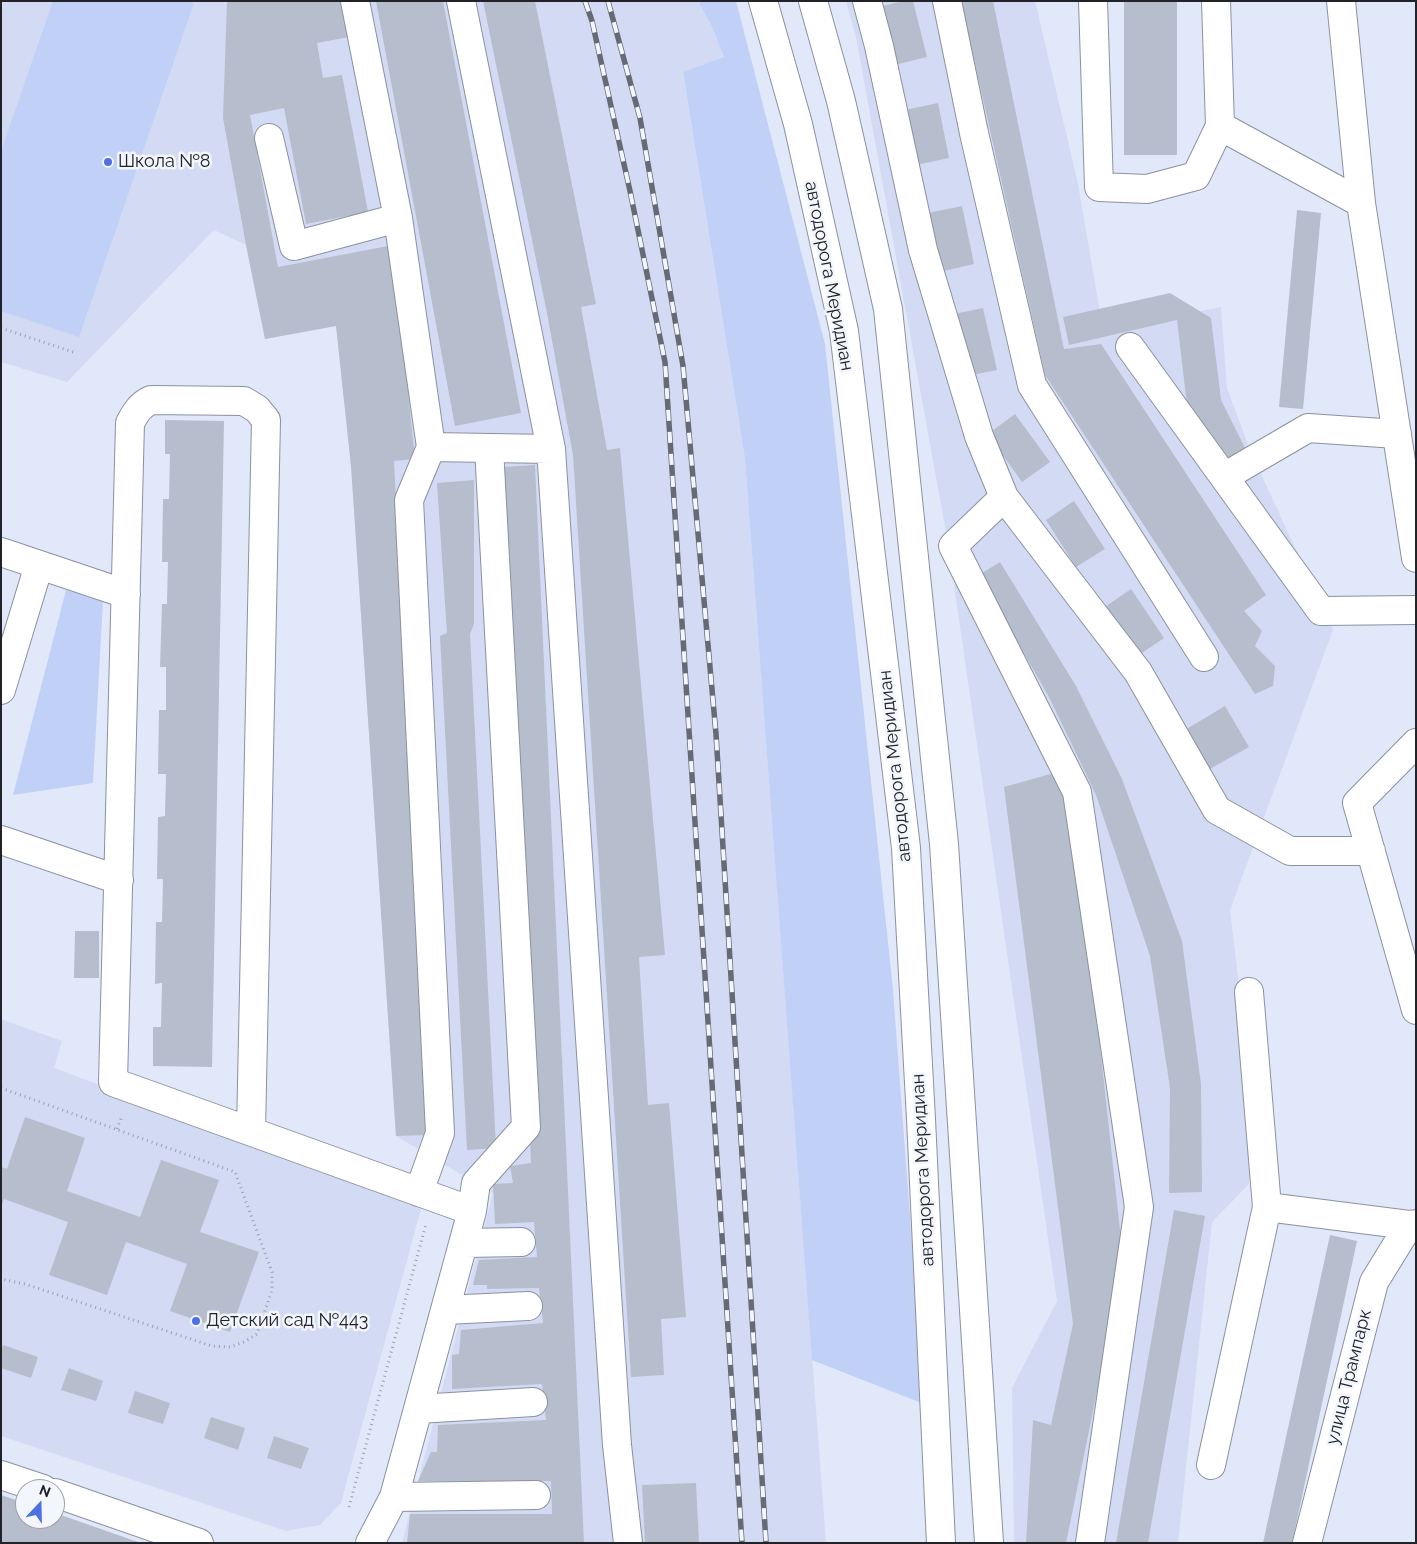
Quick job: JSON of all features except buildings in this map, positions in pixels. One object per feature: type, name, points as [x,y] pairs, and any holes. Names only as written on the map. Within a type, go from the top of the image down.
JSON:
[{"type":"main road","points":[[355,1],[398,218],[431,447],[408,500],[440,1134],[426,1195]]},
{"type":"main road","points":[[461,1],[551,449],[616,1435],[628,1543]]},
{"type":"main road","name":"автодорога Меридиан","points":[[763,1],[798,124],[844,331],[904,829],[921,1110],[941,1543]]},
{"type":"main road","points":[[813,1],[842,101],[888,310],[944,844],[989,1543]]},
{"type":"main road","points":[[867,1],[879,46],[923,250],[979,436],[1004,497],[1138,672],[1217,810],[1290,851],[1371,851]]},
{"type":"main road","points":[[947,1],[974,132],[1032,384],[1204,658]]},
{"type":"main road","points":[[1093,1],[1100,187],[1147,189],[1196,176],[1220,126],[1216,1]]},
{"type":"main road","points":[[1340,1],[1361,202],[1416,558]]},
{"type":"main road","points":[[1220,126],[1361,202]]},
{"type":"main road","points":[[269,138],[294,246],[398,218]]},
{"type":"main road","points":[[1130,347],[1321,611],[1416,610]]},
{"type":"main road","points":[[251,1131],[266,420],[257,409],[244,401],[151,400],[143,404],[130,423],[113,1082],[472,1211]]},
{"type":"main road","points":[[1224,477],[1308,428],[1396,434]]},
{"type":"main road","points":[[431,447],[551,449]]},
{"type":"main road","points":[[370,1543],[394,1497],[464,1243],[472,1211],[476,1183],[526,1127],[489,448]]},
{"type":"main road","points":[[1004,497],[953,546],[1077,792],[1140,1208],[1090,1543]]},
{"type":"main road","points":[[1,552],[126,594]]},
{"type":"main road","points":[[1,690],[39,565]]},
{"type":"main road","points":[[1416,743],[1357,803],[1416,1010]]},
{"type":"main road","points":[[1,840],[119,880]]},
{"type":"main road","points":[[1211,1465],[1267,1207],[1249,992]]},
{"type":"main road","points":[[1267,1207],[1412,1225]]},
{"type":"main road","name":"улица Трампарк","points":[[1307,1543],[1374,1282],[1412,1225]]},
{"type":"main road","points":[[464,1243],[522,1242]]},
{"type":"main road","points":[[445,1310],[528,1306]]},
{"type":"main road","points":[[418,1409],[533,1402]]},
{"type":"main road","points":[[1,1474],[15,1479]]},
{"type":"main road","points":[[394,1497],[536,1495]]},
{"type":"main road","points":[[65,1496],[199,1543]]},
{"type":"path","points":[[1,328],[76,352]]},
{"type":"path","points":[[1,1088],[235,1172],[272,1272],[272,1290],[256,1334],[244,1342],[230,1347],[212,1346],[25,1284],[1,1279]]},
{"type":"path","points":[[349,1507],[426,1195]]},
{"type":"shaded area","points":[[1,1],[698,1],[713,29],[724,57],[683,73],[745,459],[826,1543],[402,1543],[493,1193],[396,1136],[351,466],[336,326],[265,339],[246,245],[214,230],[67,382],[1,362]]},
{"type":"shaded area","points":[[53,1],[189,1],[194,3],[79,337],[1,311],[1,151]]},
{"type":"shaded area","points":[[698,1],[736,1],[825,344],[893,990],[924,1404],[812,1360],[745,459],[683,72],[724,57],[713,29]]},
{"type":"shaded area","points":[[846,1],[1035,1],[1078,184],[1103,330],[1221,307],[1227,388],[1250,450],[1333,630],[1230,910],[1255,1119],[1249,1184],[1212,1222],[1178,1543],[1014,1543],[1012,1388],[1057,1301],[948,543],[856,37]]},
{"type":"shaded area","points":[[66,590],[103,600],[93,783],[13,795]]},
{"type":"shaded area","name":"Детский сад №443","points":[[1,1019],[62,1041],[54,1068],[422,1205],[341,1503],[320,1525],[286,1531],[1,1436]]},
{"type":"railway","points":[[585,1],[592,21],[630,191],[665,362],[742,1543]]},
{"type":"railway","points":[[608,1],[640,118],[683,366],[716,734],[766,1543]]},
{"type":"place","name":"Школа №8","points":[[108,162]]},
{"type":"place","name":"Детский сад №443","points":[[196,1321]]}]
